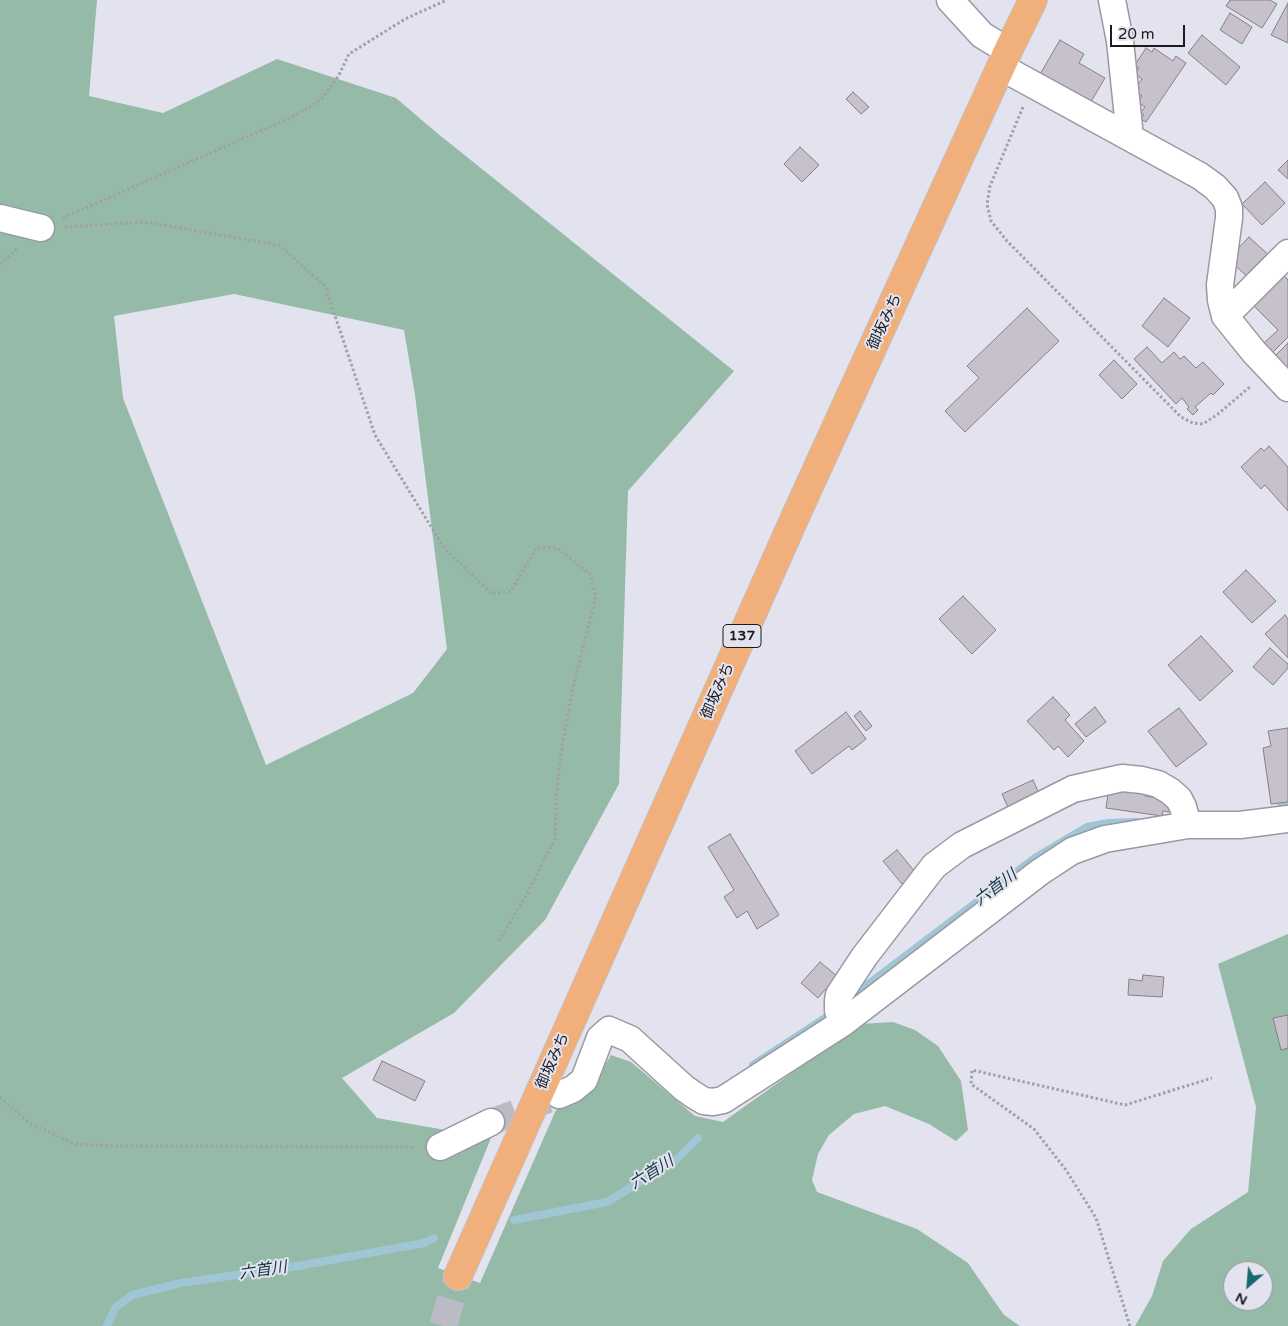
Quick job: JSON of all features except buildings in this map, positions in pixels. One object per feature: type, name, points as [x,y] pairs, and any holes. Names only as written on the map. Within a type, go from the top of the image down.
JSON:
[{"type":"highway","name":"御坂みち","points":[[458,1276],[800,506],[1033,0]]},
{"type":"street","points":[[950,0],[1005,59],[1032,84],[1200,176],[1215,187],[1225,198],[1230,218],[1220,285],[1225,316],[1270,370],[1288,388]]},
{"type":"street","points":[[1112,0],[1120,41],[1129,126],[1126,135]]},
{"type":"street","points":[[0,218],[41,228]]},
{"type":"street","points":[[1225,316],[1288,253]]},
{"type":"street","points":[[844,1022],[838,1011],[839,995],[864,957],[934,866],[962,845],[1072,789],[1122,778],[1158,784],[1170,791],[1179,799],[1188,825]]},
{"type":"street","points":[[559,1095],[573,1089],[584,1080],[600,1038],[609,1030],[630,1039],[684,1088],[704,1101],[723,1100],[844,1022],[1040,872],[1072,851],[1106,839],[1188,825],[1240,825],[1288,819]]},
{"type":"street","points":[[440,1147],[490,1122]]},
{"type":"path","points":[[41,228],[294,116],[321,100],[338,75],[349,54],[405,18],[447,0]]},
{"type":"path","points":[[1032,84],[990,186],[987,204],[990,221],[1007,241],[1181,417],[1193,423],[1203,424],[1218,414],[1270,370]]},
{"type":"path","points":[[41,228],[144,222],[279,245],[325,286],[375,435],[444,548],[492,594],[511,591],[537,547],[557,548],[590,574],[596,597],[573,686],[562,746],[556,797],[555,839],[526,896],[498,942]]},
{"type":"path","points":[[1130,1326],[1096,1218],[1066,1170],[1034,1129],[971,1084],[972,1070],[1125,1105],[1212,1078]]},
{"type":"path","points":[[0,1097],[29,1124],[75,1144],[125,1146],[440,1147]]},
{"type":"green space","points":[[0,0],[97,0],[89,96],[163,113],[277,59],[396,98],[734,371],[628,491],[619,784],[545,920],[454,1013],[342,1078],[377,1118],[491,1138],[438,1268],[480,1283],[556,1110],[589,1092],[611,1055],[631,1062],[695,1116],[723,1122],[860,1024],[893,1022],[915,1030],[938,1046],[961,1081],[968,1130],[956,1141],[929,1124],[885,1106],[854,1114],[829,1135],[818,1154],[812,1180],[817,1192],[917,1229],[968,1263],[1004,1315],[1020,1326],[0,1326]],"holes":[[[234,294],[404,330],[415,395],[447,649],[413,693],[266,765],[123,398],[114,316]]]},
{"type":"green space","points":[[1288,934],[1288,1326],[1135,1326],[1152,1296],[1163,1261],[1191,1229],[1248,1192],[1256,1107],[1218,964]]},
{"type":"waterway","name":"六首川","points":[[1281,806],[1288,805]]},
{"type":"waterway","name":"六首川","points":[[854,995],[1035,858],[1087,827],[1108,823],[1137,822]]},
{"type":"waterway","name":"六首川","points":[[753,1065],[828,1016]]},
{"type":"waterway","name":"六首川","points":[[514,1220],[607,1202],[676,1160],[698,1138]]},
{"type":"waterway","name":"六首川","points":[[107,1326],[115,1308],[132,1295],[181,1283],[298,1266],[424,1243],[434,1238]]},
{"type":"tunnel","points":[[491,1122],[548,1100]]},
{"type":"tunnel","points":[[443,1326],[458,1276]]}]
